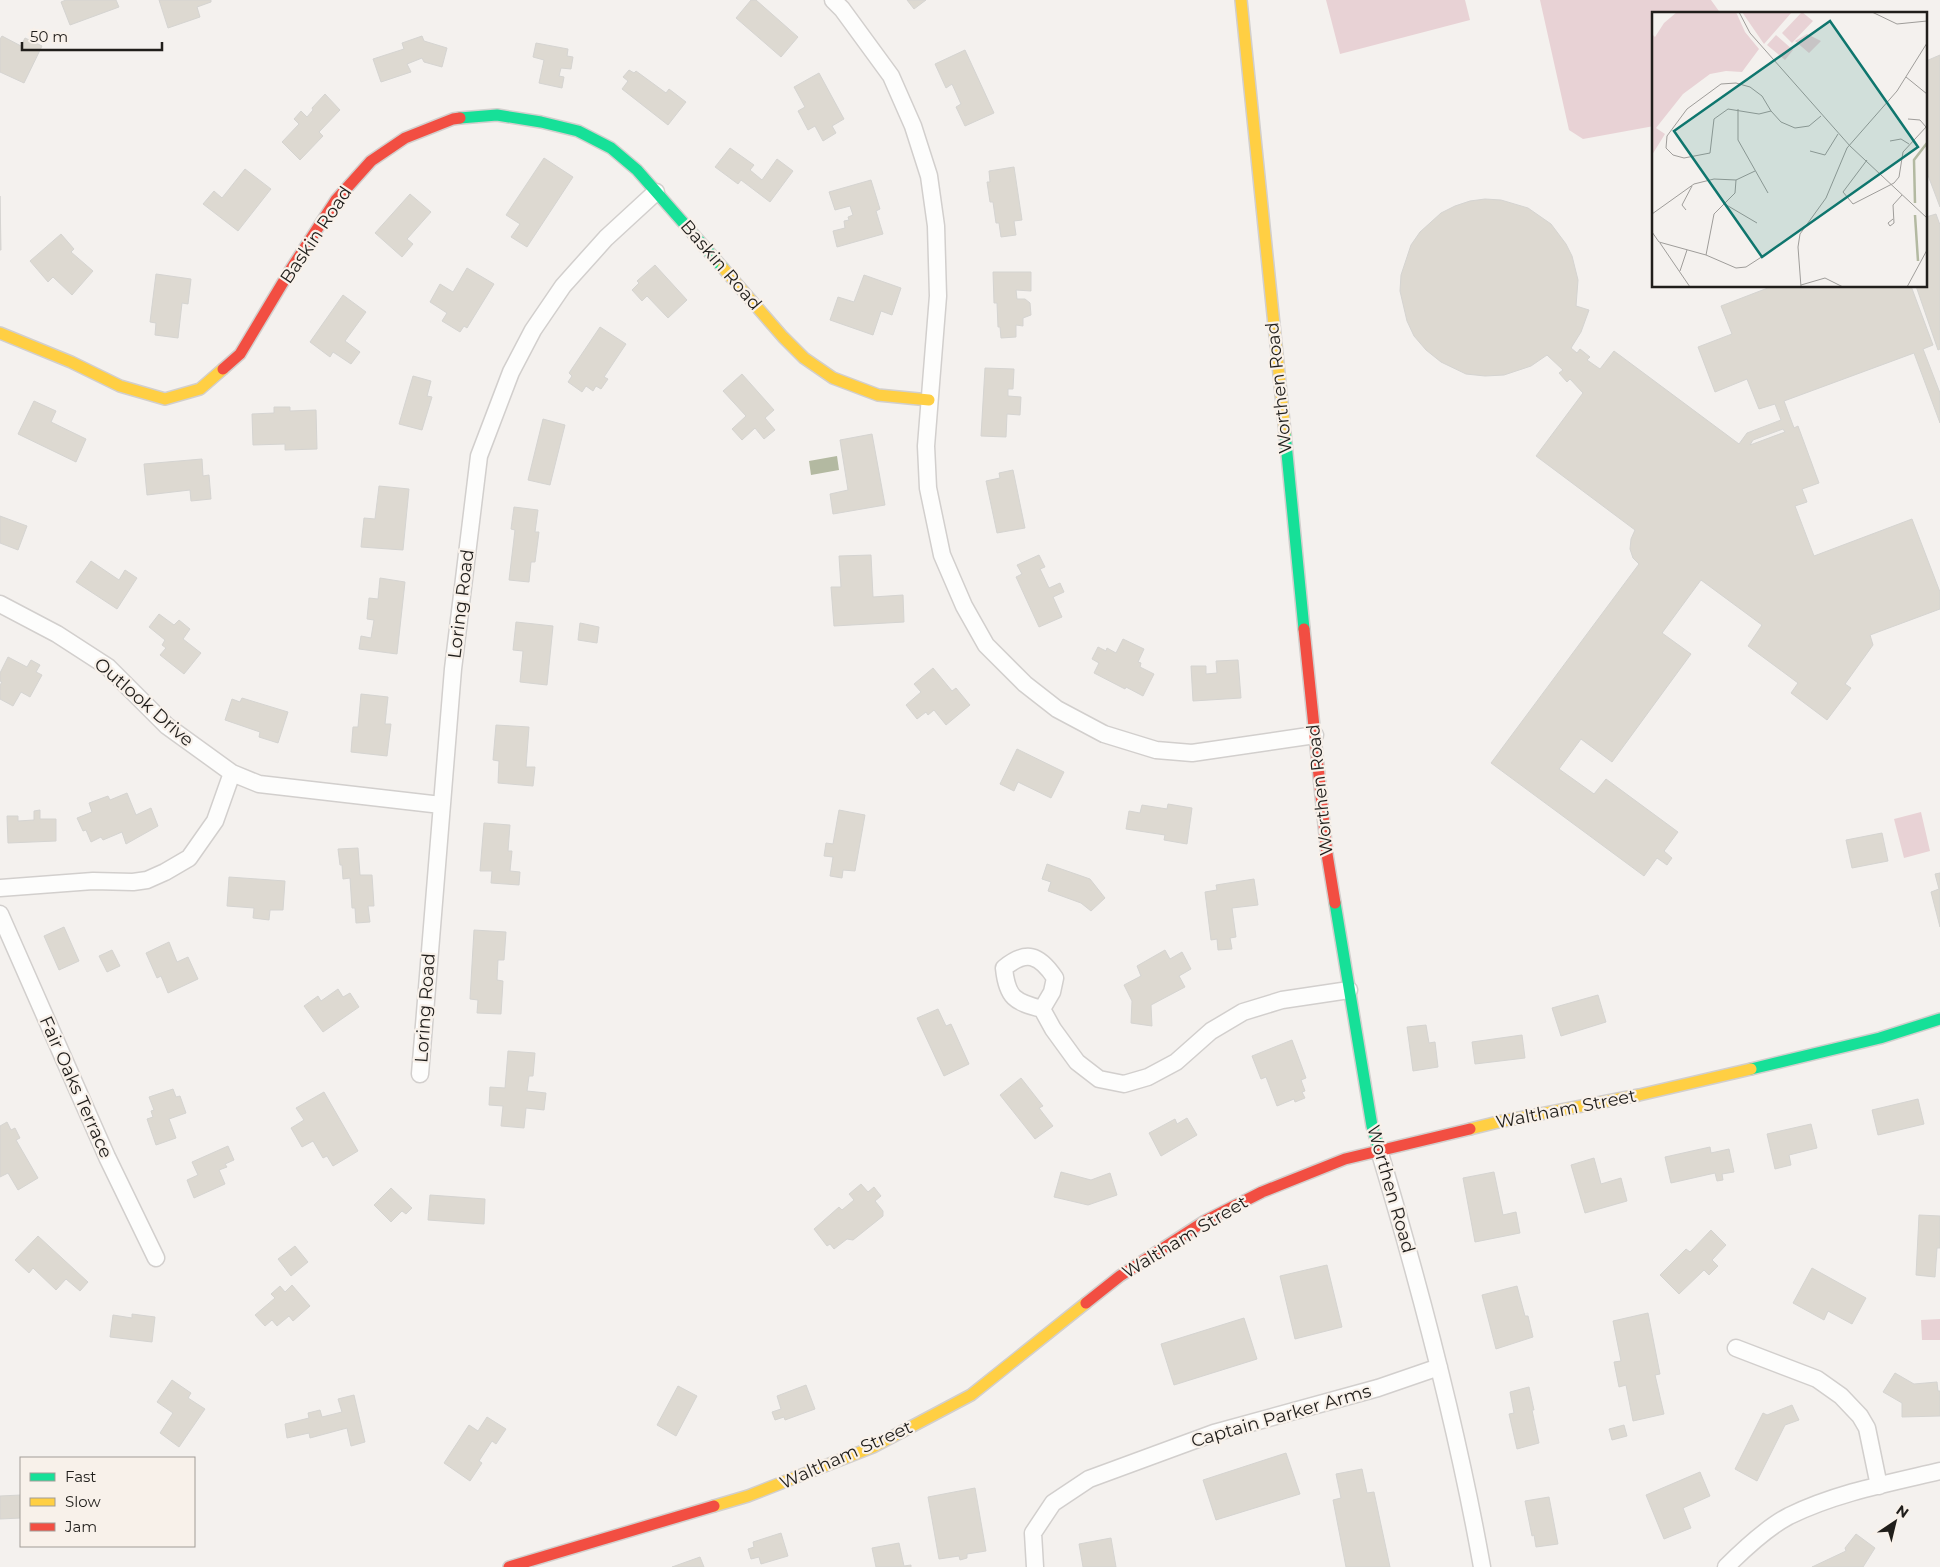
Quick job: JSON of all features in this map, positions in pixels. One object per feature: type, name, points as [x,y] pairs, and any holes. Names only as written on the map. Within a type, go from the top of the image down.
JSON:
[{"type":"main road","name":"Worthen Road","points":[[1240,0],[1327,854],[1372,1126],[1379,1150]]},
{"type":"main road","name":"Baskin Road","points":[[0,333],[71,362],[120,386],[165,399],[200,389],[240,354],[325,216],[336,200],[371,161],[405,138],[453,120],[497,115],[541,122],[578,131],[612,148],[637,170],[783,337],[804,358],[834,378],[878,395],[929,400]]},
{"type":"main road","name":"Waltham Street","points":[[509,1567],[748,1496],[873,1447],[971,1395],[1120,1276],[1205,1221],[1262,1192],[1345,1159],[1422,1142],[1498,1122],[1638,1095],[1814,1054],[1880,1038],[1940,1019]]},
{"type":"street","points":[[833,0],[842,9],[891,76],[913,126],[929,176],[936,226],[938,296],[926,446],[928,488],[942,555],[964,606],[986,645],[1025,684],[1057,708],[1095,730],[1156,750],[1192,753],[1314,735]]},
{"type":"street","name":"Loring Road","points":[[420,1074],[453,669],[479,456],[510,372],[533,330],[562,286],[606,238],[656,192]]},
{"type":"street","name":"Outlook Drive","points":[[0,604],[57,634],[108,667],[167,726],[232,773],[259,784],[441,805]]},
{"type":"street","points":[[0,888],[93,881],[133,882],[147,880],[165,872],[189,858],[215,821],[232,773]]},
{"type":"street","name":"Fair Oaks Terrace","points":[[0,914],[107,1157],[156,1258]]},
{"type":"street","points":[[1042,1009],[1053,1029],[1077,1062],[1099,1079],[1124,1084],[1148,1077],[1176,1062],[1210,1031],[1243,1012],[1282,1000],[1349,990]]},
{"type":"street","name":"Worthen Road","points":[[1379,1150],[1412,1259],[1439,1366],[1458,1445],[1482,1567]]},
{"type":"street","points":[[1736,1348],[1817,1379],[1841,1396],[1860,1416],[1867,1428],[1879,1486]]},
{"type":"street","name":"Captain Parker Arms","points":[[1035,1567],[1033,1533],[1053,1503],[1089,1479],[1214,1433],[1378,1388],[1439,1366]]},
{"type":"street","points":[[1726,1567],[1747,1546],[1787,1517],[1837,1496],[1940,1471]]},
{"type":"shaded area","points":[[1326,0],[1465,0],[1470,20],[1340,54]]},
{"type":"shaded area","points":[[1540,0],[1711,0],[1720,12],[1652,12],[1652,126],[1583,139],[1569,130]]},
{"type":"shaded area","points":[[837,456],[839,470],[811,475],[809,461]]},
{"type":"shaded area","points":[[1921,812],[1930,851],[1904,858],[1894,819]]},
{"type":"shaded area","points":[[1940,1319],[1940,1340],[1922,1340],[1921,1320]]},
{"type":"building","points":[[66,0],[116,0],[119,7],[70,25],[61,2]]},
{"type":"building","points":[[159,0],[211,0],[211,2],[197,7],[200,17],[168,28]]},
{"type":"building","points":[[751,0],[756,0],[798,37],[781,57],[736,18]]},
{"type":"building","points":[[907,0],[926,0],[914,9]]},
{"type":"building","points":[[2,36],[21,46],[25,38],[42,46],[24,83],[0,72],[0,39]]},
{"type":"building","points":[[422,36],[424,41],[447,48],[442,67],[424,62],[422,58],[407,64],[411,72],[381,82],[373,59],[404,49],[402,43]]},
{"type":"building","points":[[536,43],[568,49],[567,56],[573,57],[571,69],[561,68],[559,76],[564,77],[562,88],[539,83],[544,60],[533,57]]},
{"type":"building","points":[[965,50],[994,113],[965,126],[956,107],[961,104],[952,84],[946,88],[935,64]]},
{"type":"building","points":[[1940,55],[1940,207],[1928,175],[1928,60]]},
{"type":"building","points":[[629,70],[634,73],[636,71],[666,93],[669,89],[686,102],[668,125],[622,89],[628,81],[623,77]]},
{"type":"building","points":[[819,73],[844,119],[832,126],[836,133],[823,141],[815,126],[808,130],[798,111],[805,107],[794,87]]},
{"type":"building","points":[[325,94],[340,110],[319,132],[323,136],[300,160],[282,142],[299,124],[294,119],[301,111],[307,117],[313,110],[312,108]]},
{"type":"building","points":[[730,148],[754,165],[750,170],[762,180],[777,159],[793,171],[770,202],[741,180],[738,184],[715,167]]},
{"type":"building","points":[[544,158],[573,177],[527,247],[511,237],[520,224],[506,215]]},
{"type":"building","points":[[1014,167],[1022,220],[1014,221],[1016,235],[1001,237],[999,223],[996,223],[993,202],[990,202],[987,182],[990,182],[989,171]]},
{"type":"building","points":[[245,169],[271,189],[238,231],[203,204],[214,191],[222,198]]},
{"type":"building","points":[[871,180],[880,209],[876,211],[883,234],[837,247],[833,231],[845,228],[844,221],[849,220],[848,217],[853,215],[850,206],[835,210],[829,192]]},
{"type":"building","points":[[410,194],[431,212],[407,239],[413,244],[402,257],[375,233]]},
{"type":"building","points":[[0,196],[1,250],[0,250]]},
{"type":"building","points":[[1485,199],[1501,200],[1528,208],[1551,224],[1566,244],[1572,256],[1578,280],[1576,306],[1589,310],[1581,332],[1571,348],[1577,353],[1580,349],[1590,357],[1587,360],[1600,369],[1614,351],[1739,444],[1747,433],[1781,420],[1775,404],[1759,409],[1747,379],[1715,392],[1698,347],[1732,334],[1721,306],[1768,288],[1912,288],[1933,345],[1923,349],[1940,393],[1940,423],[1914,353],[1784,401],[1794,428],[1798,426],[1819,483],[1802,489],[1807,502],[1795,506],[1814,556],[1912,519],[1940,592],[1940,609],[1870,635],[1873,645],[1845,684],[1851,688],[1827,720],[1791,693],[1798,683],[1748,646],[1762,625],[1701,580],[1662,633],[1691,654],[1612,762],[1581,739],[1559,769],[1594,794],[1606,779],[1678,832],[1664,851],[1672,858],[1667,865],[1657,858],[1644,876],[1491,763],[1639,564],[1633,558],[1630,549],[1631,539],[1635,530],[1536,456],[1583,393],[1570,379],[1567,382],[1559,373],[1563,370],[1547,355],[1531,366],[1504,375],[1466,374],[1441,362],[1426,350],[1414,336],[1407,321],[1400,291],[1401,275],[1411,245],[1420,232],[1441,213],[1455,206]],"holes":[[[1783,429],[1785,432],[1750,445],[1753,440]]]},
{"type":"building","points":[[1936,214],[1940,225],[1940,349],[1938,350],[1917,288],[1928,288],[1928,216]]},
{"type":"building","points":[[61,234],[74,249],[71,252],[93,271],[72,295],[53,277],[48,282],[30,261]]},
{"type":"building","points":[[655,265],[687,300],[668,318],[647,296],[642,301],[632,290],[639,283],[637,281]]},
{"type":"building","points":[[467,268],[494,284],[467,328],[464,326],[460,332],[442,321],[447,313],[430,302],[440,284],[453,292]]},
{"type":"building","points":[[993,272],[1031,272],[1031,291],[1016,290],[1017,299],[1025,299],[1030,303],[1031,315],[1023,318],[1023,326],[1016,325],[1016,337],[1001,338],[1000,327],[998,327],[997,303],[994,303]]},
{"type":"building","points":[[156,274],[191,279],[188,304],[182,303],[178,338],[155,335],[156,323],[150,322]]},
{"type":"building","points":[[864,275],[901,288],[892,315],[881,311],[873,335],[830,320],[838,297],[854,302]]},
{"type":"building","points":[[343,295],[366,312],[345,341],[360,352],[351,364],[333,352],[330,357],[310,342]]},
{"type":"building","points":[[600,327],[626,344],[604,377],[608,379],[601,389],[596,386],[593,391],[586,386],[582,392],[568,382],[572,376],[569,373]]},
{"type":"building","points":[[985,368],[1014,369],[1013,389],[1008,389],[1008,396],[1021,397],[1020,415],[1007,414],[1006,437],[981,436]]},
{"type":"building","points":[[742,374],[774,410],[765,418],[775,430],[764,439],[755,428],[742,440],[732,429],[746,416],[723,391]]},
{"type":"building","points":[[413,376],[431,381],[427,396],[432,397],[422,430],[399,424]]},
{"type":"building","points":[[34,401],[56,411],[51,422],[86,439],[76,462],[18,434]]},
{"type":"building","points":[[274,407],[290,407],[290,411],[316,410],[317,449],[285,450],[285,444],[253,445],[252,414],[274,413]]},
{"type":"building","points":[[543,419],[565,425],[550,485],[528,480]]},
{"type":"building","points":[[872,434],[885,505],[833,514],[830,494],[848,490],[840,440]]},
{"type":"building","points":[[202,459],[203,476],[209,475],[211,499],[191,501],[190,490],[147,495],[144,464]]},
{"type":"building","points":[[1013,470],[1025,528],[997,533],[986,481],[1000,478],[999,473]]},
{"type":"building","points":[[379,486],[409,489],[403,550],[361,547],[364,518],[375,519]]},
{"type":"building","points":[[514,507],[538,510],[535,532],[539,532],[535,562],[531,562],[529,582],[509,580],[515,530],[511,529]]},
{"type":"building","points":[[0,516],[27,526],[18,550],[0,543]]},
{"type":"building","points":[[871,555],[873,597],[903,595],[904,622],[834,626],[831,587],[841,587],[839,556]]},
{"type":"building","points":[[1039,555],[1045,567],[1040,569],[1049,588],[1060,583],[1064,592],[1053,597],[1062,617],[1039,627],[1016,577],[1022,574],[1017,565]]},
{"type":"building","points":[[91,561],[119,580],[125,570],[137,578],[117,609],[76,582]]},
{"type":"building","points":[[380,578],[405,582],[397,654],[359,649],[361,636],[371,638],[374,620],[367,619],[369,598],[378,599]]},
{"type":"building","points":[[159,614],[174,625],[179,620],[190,629],[183,639],[201,653],[184,674],[160,655],[166,648],[162,645],[165,640],[149,627]]},
{"type":"building","points":[[516,622],[553,626],[547,685],[520,682],[523,651],[513,650]]},
{"type":"building","points":[[580,623],[599,627],[597,643],[578,640]]},
{"type":"building","points":[[1123,639],[1144,649],[1138,662],[1141,663],[1140,667],[1154,674],[1143,696],[1094,673],[1099,663],[1092,659],[1098,647],[1106,651],[1107,648],[1116,653]]},
{"type":"building","points":[[8,657],[27,667],[31,660],[40,665],[36,672],[42,675],[30,697],[21,692],[13,706],[0,699],[0,685],[2,682],[0,681],[0,673]]},
{"type":"building","points":[[1238,660],[1241,698],[1193,701],[1191,666],[1206,666],[1206,674],[1217,673],[1216,661]]},
{"type":"building","points":[[933,668],[952,691],[956,688],[970,705],[946,725],[934,710],[928,715],[926,712],[917,719],[906,705],[921,692],[914,684]]},
{"type":"building","points":[[361,694],[388,697],[385,724],[391,724],[387,756],[351,752],[353,727],[358,727]]},
{"type":"building","points":[[242,698],[288,712],[278,743],[259,737],[260,732],[225,720],[232,699],[240,702]]},
{"type":"building","points":[[496,725],[529,727],[526,767],[535,767],[533,786],[498,783],[499,761],[493,760]]},
{"type":"building","points":[[1017,749],[1064,772],[1051,798],[1018,782],[1014,791],[1000,784]]},
{"type":"building","points":[[127,793],[136,815],[151,808],[158,826],[126,844],[122,832],[103,840],[101,837],[91,842],[86,830],[83,831],[77,818],[92,812],[89,803],[108,796],[110,800]]},
{"type":"building","points":[[1168,804],[1192,808],[1187,844],[1164,840],[1165,835],[1126,829],[1129,811],[1140,813],[1142,805],[1167,809]]},
{"type":"building","points":[[40,810],[40,819],[56,819],[56,841],[8,843],[7,816],[18,816],[18,821],[34,820],[34,811]]},
{"type":"building","points":[[839,810],[865,815],[855,871],[843,870],[842,878],[830,876],[833,857],[824,856],[826,843],[833,844]]},
{"type":"building","points":[[484,823],[510,825],[508,851],[512,851],[510,871],[520,872],[519,885],[491,883],[492,871],[480,871]]},
{"type":"building","points":[[1882,833],[1888,861],[1852,868],[1846,840]]},
{"type":"building","points":[[358,848],[360,875],[372,875],[374,906],[368,906],[370,922],[356,923],[355,908],[352,908],[350,878],[343,879],[338,849]]},
{"type":"building","points":[[1047,864],[1090,879],[1105,898],[1091,911],[1081,903],[1048,891],[1051,882],[1042,879]]},
{"type":"building","points":[[1940,873],[1940,927],[1931,892],[1939,889],[1935,874]]},
{"type":"building","points":[[229,877],[285,881],[283,910],[270,910],[269,920],[253,918],[254,908],[227,906]]},
{"type":"building","points":[[1254,879],[1258,905],[1232,908],[1236,937],[1230,938],[1232,949],[1218,950],[1217,939],[1211,940],[1205,892],[1217,890],[1216,885]]},
{"type":"building","points":[[64,927],[79,961],[59,970],[44,936]]},
{"type":"building","points":[[474,930],[506,932],[504,960],[498,960],[497,980],[503,981],[501,1014],[477,1013],[478,1000],[470,999]]},
{"type":"building","points":[[169,942],[177,962],[188,957],[198,979],[168,993],[161,976],[157,978],[146,953]]},
{"type":"building","points":[[112,950],[120,966],[107,972],[99,956]]},
{"type":"building","points":[[1165,950],[1170,959],[1182,952],[1191,969],[1179,976],[1185,987],[1151,1005],[1152,1026],[1131,1023],[1132,1001],[1124,985],[1141,976],[1137,966]]},
{"type":"building","points":[[338,989],[343,997],[350,993],[359,1007],[323,1032],[304,1006],[318,996],[321,1001]]},
{"type":"building","points":[[1598,995],[1606,1022],[1561,1036],[1552,1008]]},
{"type":"building","points":[[938,1009],[946,1026],[951,1024],[969,1064],[944,1076],[917,1018]]},
{"type":"building","points":[[1426,1025],[1429,1043],[1435,1042],[1438,1067],[1413,1071],[1407,1027]]},
{"type":"building","points":[[1522,1035],[1525,1058],[1475,1064],[1472,1042]]},
{"type":"building","points":[[1292,1040],[1306,1078],[1301,1080],[1305,1091],[1302,1092],[1305,1098],[1295,1102],[1294,1099],[1277,1106],[1266,1077],[1261,1079],[1252,1056]]},
{"type":"building","points":[[508,1051],[535,1053],[533,1076],[529,1076],[527,1091],[546,1093],[544,1110],[526,1108],[524,1128],[501,1126],[503,1106],[489,1105],[490,1087],[505,1088]]},
{"type":"building","points":[[1021,1078],[1043,1106],[1039,1108],[1053,1126],[1035,1139],[1000,1095]]},
{"type":"building","points":[[173,1089],[176,1097],[180,1096],[186,1113],[169,1119],[176,1138],[156,1145],[147,1119],[153,1117],[151,1111],[154,1110],[149,1097]]},
{"type":"building","points":[[324,1092],[358,1151],[333,1166],[327,1156],[323,1158],[313,1141],[302,1147],[291,1128],[304,1120],[296,1108]]},
{"type":"building","points":[[1918,1099],[1924,1124],[1878,1135],[1872,1110]]},
{"type":"building","points":[[1187,1118],[1197,1135],[1161,1156],[1149,1133],[1175,1119],[1177,1124]]},
{"type":"building","points":[[7,1122],[11,1130],[15,1128],[20,1138],[16,1140],[38,1178],[18,1190],[8,1173],[0,1177],[0,1126]]},
{"type":"building","points":[[1811,1124],[1817,1148],[1789,1155],[1791,1165],[1775,1169],[1767,1134]]},
{"type":"building","points":[[228,1146],[234,1160],[225,1164],[227,1167],[219,1170],[225,1184],[194,1198],[187,1180],[198,1175],[192,1162]]},
{"type":"building","points":[[1710,1147],[1711,1153],[1729,1149],[1734,1172],[1722,1174],[1723,1180],[1717,1181],[1715,1173],[1671,1183],[1665,1157]]},
{"type":"building","points":[[1594,1158],[1601,1184],[1621,1178],[1627,1201],[1585,1213],[1571,1165]]},
{"type":"building","points":[[1061,1172],[1091,1180],[1110,1173],[1117,1195],[1088,1205],[1054,1197]]},
{"type":"building","points":[[1494,1172],[1503,1215],[1516,1212],[1520,1233],[1475,1242],[1463,1178]]},
{"type":"building","points":[[861,1184],[868,1192],[874,1187],[881,1196],[875,1201],[883,1211],[883,1216],[853,1240],[847,1239],[834,1249],[830,1244],[827,1246],[814,1229],[839,1207],[842,1210],[854,1200],[849,1194]]},
{"type":"building","points":[[391,1188],[412,1208],[406,1214],[402,1211],[391,1222],[374,1205]]},
{"type":"building","points":[[430,1195],[485,1199],[484,1224],[428,1220]]},
{"type":"building","points":[[1919,1215],[1940,1216],[1940,1248],[1937,1248],[1935,1277],[1916,1275]]},
{"type":"building","points":[[1711,1230],[1726,1245],[1712,1260],[1718,1266],[1709,1275],[1704,1270],[1679,1294],[1660,1275],[1686,1249],[1690,1252]]},
{"type":"building","points":[[38,1236],[88,1282],[80,1291],[66,1279],[56,1290],[33,1268],[29,1273],[15,1260]]},
{"type":"building","points":[[295,1246],[308,1262],[291,1276],[278,1259]]},
{"type":"building","points":[[1327,1265],[1342,1327],[1295,1339],[1280,1276]]},
{"type":"building","points":[[1812,1268],[1866,1298],[1852,1324],[1828,1311],[1824,1320],[1793,1303]]},
{"type":"building","points":[[292,1285],[310,1306],[293,1321],[289,1316],[277,1326],[272,1320],[265,1326],[255,1315],[275,1298],[271,1294],[280,1286],[285,1292]]},
{"type":"building","points":[[1517,1286],[1525,1316],[1528,1316],[1533,1337],[1496,1349],[1482,1295]]},
{"type":"building","points":[[1648,1313],[1660,1374],[1655,1375],[1664,1414],[1633,1421],[1626,1385],[1619,1387],[1614,1362],[1621,1361],[1613,1321]]},
{"type":"building","points":[[132,1314],[155,1317],[152,1342],[110,1337],[113,1315],[132,1318]]},
{"type":"building","points":[[1244,1318],[1257,1359],[1174,1385],[1161,1344]]},
{"type":"building","points":[[1895,1373],[1914,1384],[1937,1382],[1938,1391],[1940,1391],[1940,1416],[1902,1417],[1902,1403],[1883,1392]]},
{"type":"building","points":[[172,1380],[191,1393],[188,1398],[205,1409],[179,1447],[160,1433],[173,1413],[157,1402]]},
{"type":"building","points":[[806,1385],[815,1409],[785,1420],[784,1417],[775,1420],[772,1412],[781,1409],[777,1396]]},
{"type":"building","points":[[678,1386],[697,1396],[676,1436],[657,1425]]},
{"type":"building","points":[[1529,1387],[1539,1443],[1517,1449],[1509,1414],[1514,1413],[1510,1392]]},
{"type":"building","points":[[354,1395],[365,1442],[351,1446],[347,1428],[310,1438],[309,1433],[287,1438],[285,1424],[309,1418],[308,1413],[320,1410],[322,1417],[342,1412],[338,1399]]},
{"type":"building","points":[[1792,1405],[1799,1420],[1785,1425],[1757,1481],[1735,1469],[1763,1413],[1767,1415]]},
{"type":"building","points":[[487,1417],[506,1429],[496,1444],[492,1441],[479,1461],[482,1463],[470,1481],[444,1463],[469,1425],[478,1431]]},
{"type":"building","points":[[1624,1425],[1627,1436],[1612,1440],[1609,1429]]},
{"type":"building","points":[[1286,1453],[1300,1494],[1216,1520],[1203,1480]]},
{"type":"building","points":[[1362,1469],[1367,1493],[1374,1492],[1390,1567],[1346,1567],[1333,1500],[1341,1498],[1336,1474]]},
{"type":"building","points":[[1700,1472],[1710,1496],[1683,1508],[1691,1528],[1664,1539],[1646,1495]]},
{"type":"building","points":[[975,1488],[986,1551],[967,1554],[967,1558],[960,1560],[959,1556],[939,1559],[928,1497]]},
{"type":"building","points":[[20,1495],[20,1518],[0,1519],[0,1496]]},
{"type":"building","points":[[1549,1497],[1558,1544],[1536,1547],[1525,1501]]},
{"type":"building","points":[[781,1533],[788,1556],[761,1564],[759,1557],[751,1559],[748,1549],[754,1547],[753,1542]]},
{"type":"building","points":[[1856,1534],[1875,1548],[1863,1567],[1812,1567],[1846,1551],[1845,1548]]},
{"type":"building","points":[[1111,1538],[1116,1567],[1083,1567],[1079,1544]]},
{"type":"building","points":[[899,1543],[904,1566],[911,1565],[911,1567],[876,1567],[872,1548]]},
{"type":"building","points":[[700,1557],[704,1567],[672,1567]]},
{"type":"traffic: fast","points":[[460,118],[497,115],[541,122],[578,131],[611,148],[637,170],[723,268]]},
{"type":"traffic: fast","points":[[1285,433],[1304,629]]},
{"type":"traffic: fast","points":[[1335,903],[1372,1126],[1379,1150]]},
{"type":"traffic: fast","points":[[1751,1069],[1880,1038],[1940,1019]]},
{"type":"traffic: slow","points":[[1241,0],[1285,433]]},
{"type":"traffic: slow","points":[[723,268],[783,337],[804,358],[833,378],[878,395],[929,400]]},
{"type":"traffic: slow","points":[[0,333],[71,362],[120,386],[165,399],[200,389],[223,369]]},
{"type":"traffic: slow","points":[[1470,1129],[1639,1095],[1751,1069]]},
{"type":"traffic: slow","points":[[714,1506],[748,1496],[873,1447],[971,1395],[1086,1303]]},
{"type":"traffic: jam","points":[[223,369],[240,354],[291,269],[336,200],[371,161],[405,138],[460,118]]},
{"type":"traffic: jam","points":[[1304,629],[1327,854],[1335,903]]},
{"type":"traffic: jam","points":[[1086,1303],[1120,1276],[1205,1221],[1262,1192],[1345,1159],[1470,1129]]},
{"type":"traffic: jam","points":[[509,1567],[714,1506]]}]
